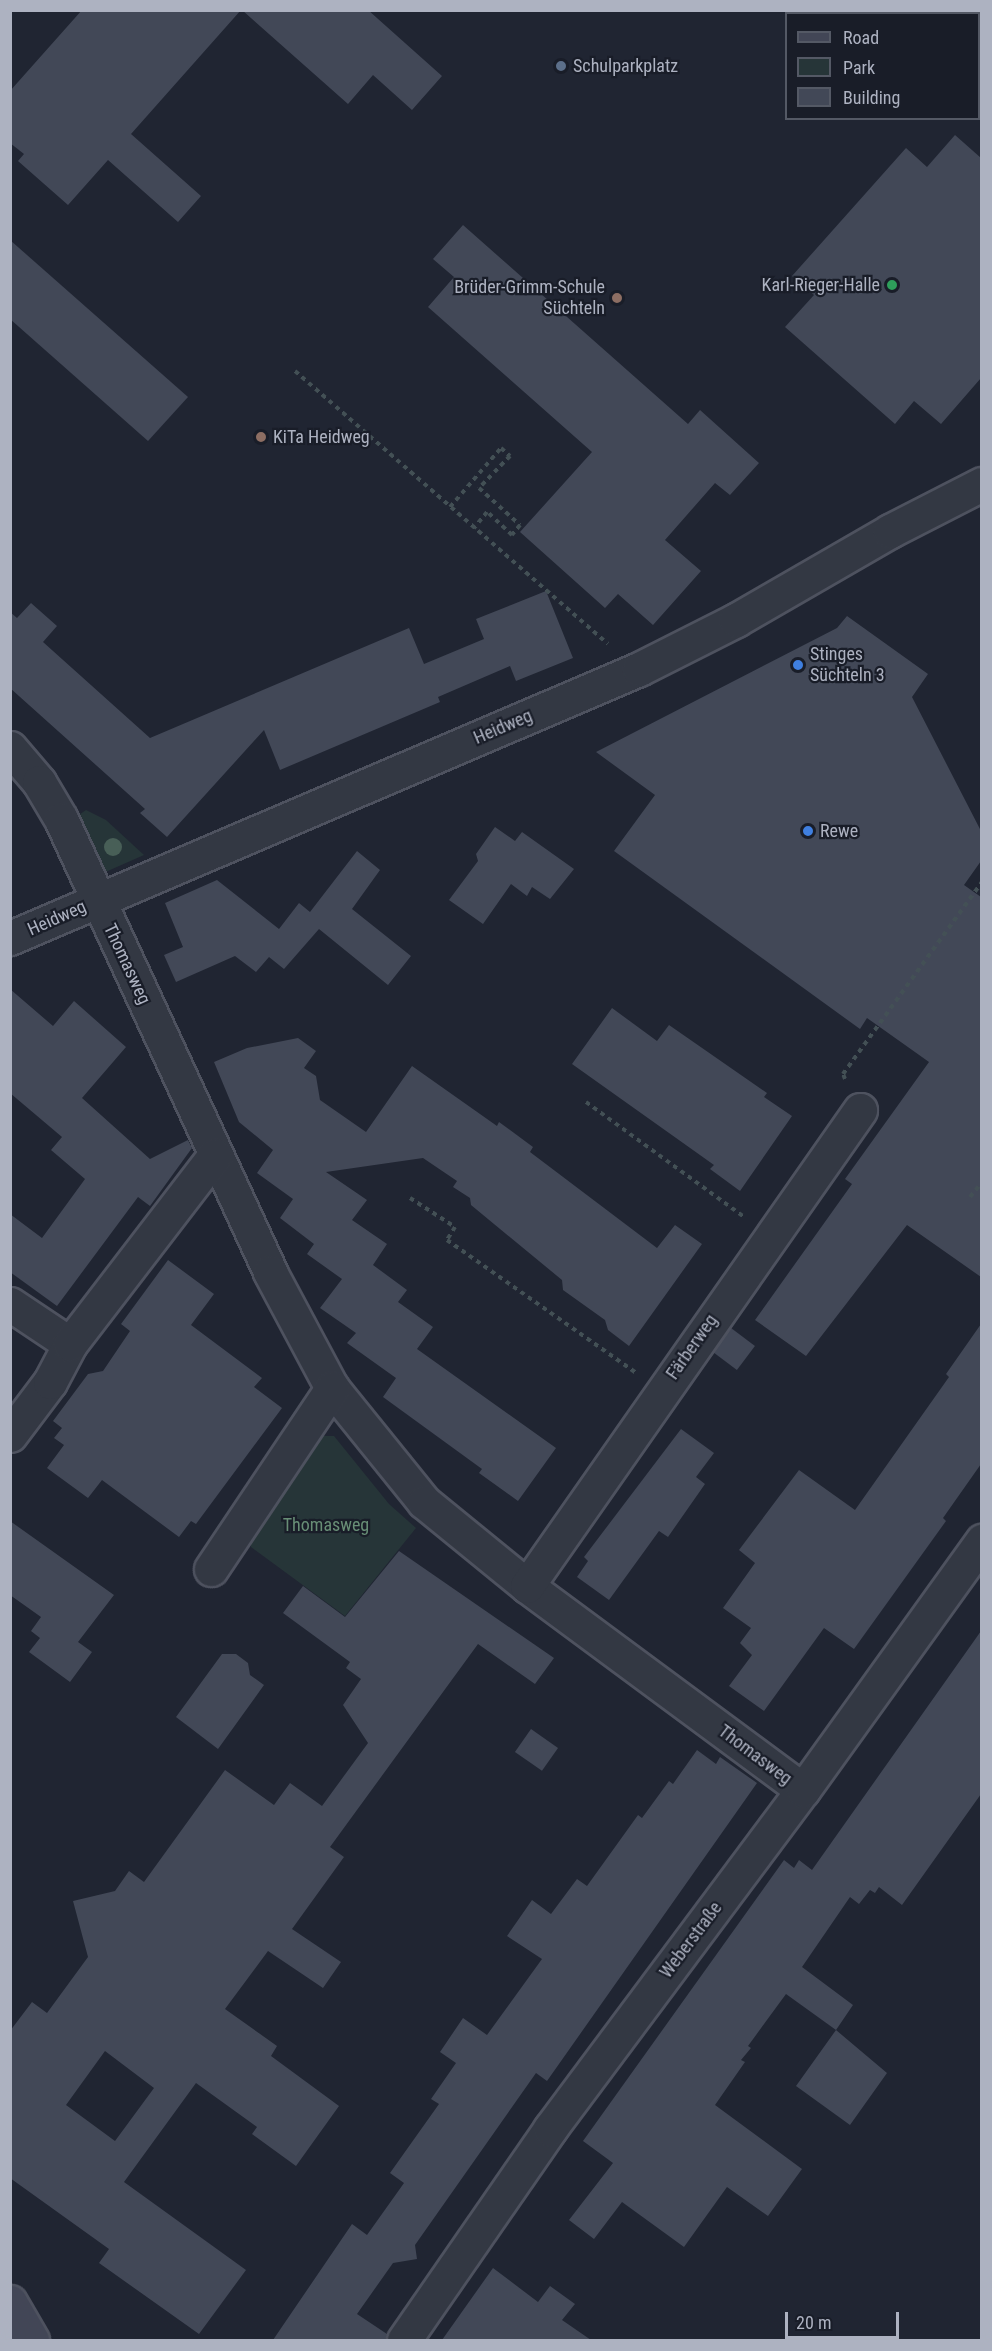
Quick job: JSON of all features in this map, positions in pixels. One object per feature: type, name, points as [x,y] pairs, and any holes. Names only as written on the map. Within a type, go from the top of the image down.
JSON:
[{"type":"main road","points":[[10,2302],[32,2340]]},
{"type":"street","name":"Heidweg","points":[[10,939],[97,899],[639,669],[736,620],[890,531],[981,484]]},
{"type":"street","name":"Thomasweg","points":[[10,748],[39,782],[61,819],[270,1272],[332,1388],[424,1502],[527,1586],[803,1790]]},
{"type":"street","name":"Färberweg","points":[[527,1586],[770,1235],[860,1110]]},
{"type":"street","points":[[10,1435],[50,1383],[70,1344],[215,1155]]},
{"type":"street","points":[[10,1304],[70,1344]]},
{"type":"street","points":[[211,1569],[332,1388]]},
{"type":"street","name":"Weberstraße","points":[[404,2340],[550,2129],[803,1790],[981,1541]]},
{"type":"path","points":[[295,371],[639,669]]},
{"type":"path","points":[[450,507],[501,448],[510,456],[479,488],[520,525],[512,535],[487,512],[474,528]]},
{"type":"path","points":[[860,1110],[843,1074],[981,882]]},
{"type":"path","points":[[586,1102],[770,1235]]},
{"type":"path","points":[[970,1197],[981,1182]]},
{"type":"path","points":[[411,1198],[455,1227],[447,1240],[662,1391]]},
{"type":"green space","points":[[86,810],[106,820],[144,855],[101,874],[73,819]]},
{"type":"green space","name":"Thomasweg","points":[[314,1436],[334,1436],[389,1504],[416,1528],[345,1616],[251,1547],[248,1528]]},
{"type":"building","points":[[82,10],[241,10],[131,134],[201,196],[178,222],[108,160],[68,205],[18,161],[24,154],[10,143],[10,91]]},
{"type":"building","points":[[242,10],[368,10],[442,76],[412,110],[373,75],[348,104]]},
{"type":"building","name":"Karl-Rieger-Halle","points":[[955,135],[981,158],[981,378],[941,424],[914,401],[895,424],[785,327],[814,295],[792,276],[906,148],[927,167]]},
{"type":"building","points":[[463,225],[688,424],[700,410],[759,463],[730,495],[715,483],[665,540],[701,571],[653,625],[618,594],[605,608],[520,532],[592,452],[428,307],[454,277],[433,259]]},
{"type":"building","points":[[10,240],[188,397],[148,441],[10,319]]},
{"type":"building","points":[[546,591],[573,658],[516,681],[510,666],[438,697],[440,702],[280,770],[264,730],[167,837],[140,813],[145,809],[10,688],[10,612],[17,618],[31,603],[57,626],[43,642],[150,738],[409,628],[424,664],[484,639],[476,619]]},
{"type":"building","points":[[847,616],[928,674],[912,697],[981,831],[981,861],[964,885],[981,897],[981,1277],[907,1225],[806,1356],[755,1320],[852,1184],[845,1179],[929,1062],[867,1018],[860,1029],[614,851],[655,795],[596,752],[837,628]]},
{"type":"building","points":[[495,827],[515,841],[522,832],[574,869],[550,899],[532,887],[527,896],[511,884],[483,924],[449,900],[478,861],[476,854]]},
{"type":"building","points":[[357,851],[380,870],[352,909],[411,956],[388,985],[319,929],[284,969],[269,957],[256,972],[235,956],[176,982],[164,955],[183,947],[165,903],[217,880],[279,929],[299,903],[310,912]]},
{"type":"building","points":[[10,989],[53,1026],[74,1001],[126,1047],[82,1098],[150,1159],[188,1140],[192,1148],[150,1206],[138,1197],[57,1306],[10,1272],[10,1214],[42,1238],[85,1179],[51,1150],[62,1137],[10,1093]]},
{"type":"building","points":[[612,1008],[657,1041],[669,1025],[767,1093],[764,1097],[792,1116],[740,1191],[710,1169],[714,1165],[572,1064]]},
{"type":"building","points":[[298,1038],[316,1051],[304,1068],[316,1076],[320,1100],[366,1132],[412,1066],[497,1126],[499,1122],[533,1147],[530,1152],[657,1248],[675,1225],[702,1244],[629,1346],[608,1330],[605,1320],[563,1290],[562,1280],[471,1205],[470,1198],[453,1187],[457,1181],[423,1158],[326,1172],[367,1200],[352,1220],[387,1244],[373,1265],[407,1290],[398,1302],[433,1327],[417,1349],[556,1448],[518,1501],[479,1473],[482,1469],[383,1397],[396,1378],[347,1343],[356,1333],[320,1308],[342,1279],[307,1254],[314,1244],[280,1218],[293,1199],[257,1173],[273,1150],[239,1122],[214,1062],[247,1048]]},
{"type":"building","points":[[168,1260],[214,1294],[191,1325],[262,1378],[254,1387],[282,1408],[196,1524],[191,1521],[179,1537],[102,1480],[88,1498],[47,1468],[64,1445],[54,1438],[62,1428],[53,1421],[88,1374],[103,1371],[130,1331],[121,1324]]},
{"type":"building","points":[[981,1324],[981,1464],[943,1518],[946,1521],[854,1649],[824,1628],[764,1711],[729,1686],[752,1655],[740,1643],[751,1628],[723,1608],[755,1563],[739,1550],[799,1470],[855,1510],[949,1377],[946,1374]]},
{"type":"building","points":[[731,1328],[755,1346],[737,1370],[713,1352]]},
{"type":"building","points":[[681,1429],[714,1453],[696,1477],[705,1484],[668,1537],[659,1531],[609,1600],[577,1577],[588,1561],[584,1557]]},
{"type":"building","points":[[10,1521],[114,1595],[78,1642],[92,1652],[70,1682],[29,1652],[40,1638],[31,1631],[41,1617],[10,1595]]},
{"type":"building","points":[[399,1551],[554,1658],[535,1684],[478,1644],[330,1847],[344,1857],[292,1929],[341,1962],[323,1988],[268,1951],[225,2009],[277,2046],[271,2056],[339,2106],[296,2166],[252,2134],[257,2127],[196,2083],[124,2182],[246,2270],[199,2334],[99,2263],[109,2249],[10,2178],[10,2031],[32,2002],[47,2013],[88,1957],[73,1901],[115,1891],[129,1871],[144,1882],[225,1770],[274,1805],[290,1783],[322,1806],[368,1743],[343,1705],[361,1679],[346,1668],[350,1662],[283,1613],[303,1586],[345,1617]],"holes":[[[105,2051],[154,2088],[115,2141],[66,2105]]]},
{"type":"building","points":[[981,1631],[981,1794],[902,1905],[879,1887],[875,1893],[870,1890],[859,1904],[850,1897],[802,1967],[853,2005],[836,2030],[786,1994],[748,2046],[751,2048],[741,2060],[745,2062],[715,2105],[802,2169],[768,2216],[727,2187],[684,2247],[622,2202],[594,2239],[569,2220],[613,2163],[583,2141],[784,1860],[794,1868],[799,1860],[812,1870]]},
{"type":"building","points":[[222,1654],[236,1654],[248,1663],[250,1675],[264,1685],[218,1749],[176,1717]]},
{"type":"building","points":[[531,1729],[558,1748],[542,1771],[515,1752]]},
{"type":"building","points":[[697,1750],[716,1764],[720,1757],[757,1783],[547,2081],[536,2073],[415,2245],[417,2259],[393,2263],[357,2314],[387,2334],[386,2340],[273,2340],[352,2224],[367,2235],[404,2183],[390,2173],[439,2104],[431,2099],[456,2063],[440,2052],[463,2018],[487,2035],[542,1959],[507,1936],[532,1900],[551,1914],[577,1879],[587,1886],[638,1815],[642,1818],[669,1781],[673,1784]]},
{"type":"building","points":[[836,2030],[887,2073],[850,2125],[796,2086]]},
{"type":"building","points":[[493,2268],[538,2302],[550,2286],[575,2304],[562,2320],[591,2340],[442,2340]]},
{"type":"place","name":"Schulparkplatz","points":[[561,66]]},
{"type":"place","name":"Karl-Rieger-Halle","points":[[892,285]]},
{"type":"place","name":"Brüder-Grimm-Schule Süchteln","points":[[617,298]]},
{"type":"place","name":"KiTa Heidweg","points":[[261,437]]},
{"type":"place","name":"Stinges Süchteln 3","points":[[798,665]]},
{"type":"place","name":"Rewe","points":[[808,831]]}]
